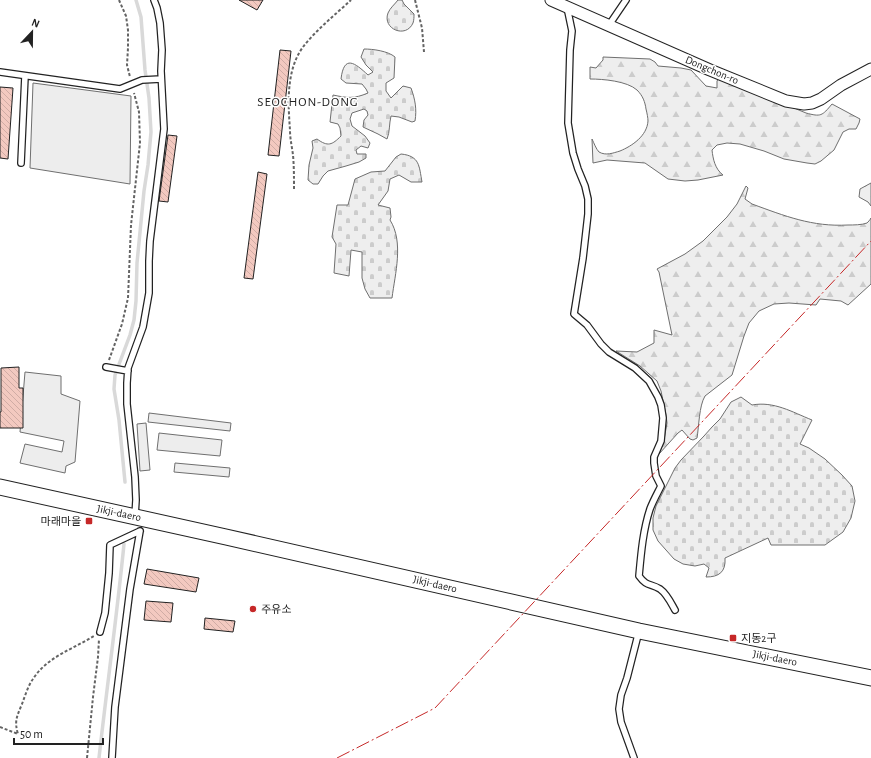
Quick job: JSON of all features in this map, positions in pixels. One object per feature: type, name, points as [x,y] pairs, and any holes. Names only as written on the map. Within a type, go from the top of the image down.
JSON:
[{"type":"main road","name":"Jikji-daero","points":[[0,486],[639,631],[871,678]]},
{"type":"street","name":"Dongchon-ro","points":[[551,0],[786,102],[796,104],[812,102],[871,69]]},
{"type":"lane","points":[[135,516],[135,477],[127,383],[128,372],[143,327],[150,293],[150,241],[164,129],[160,23],[154,0]]},
{"type":"lane","points":[[609,25],[626,0]]},
{"type":"lane","points":[[567,7],[572,31],[568,123],[573,153],[588,199],[588,214],[583,258],[574,314],[588,325],[601,344],[609,352],[635,368],[649,381],[661,405],[663,418],[661,441],[654,457],[656,476],[661,486],[648,517],[639,576],[644,582],[659,588],[664,592],[675,610]]},
{"type":"lane","points":[[0,72],[120,89],[142,80],[162,79]]},
{"type":"lane","points":[[21,163],[25,76]]},
{"type":"lane","points":[[106,368],[128,372]]},
{"type":"lane","points":[[100,632],[105,613],[110,545],[140,531],[130,589],[115,708],[112,758]]},
{"type":"lane","points":[[634,758],[621,722],[619,709],[621,696],[628,678],[639,631]]},
{"type":"path","points":[[106,368],[122,324],[128,298],[131,225],[140,143],[139,112],[127,65],[127,22],[120,0]]},
{"type":"path","points":[[294,189],[289,100],[294,66],[303,47],[313,35],[351,0]]},
{"type":"path","points":[[415,0],[422,28],[424,52]]},
{"type":"path","points":[[0,727],[18,734],[16,719],[33,678],[44,665],[57,655],[100,632]]},
{"type":"path","points":[[88,758],[100,632]]},
{"type":"green space","points":[[398,0],[402,0],[414,14],[414,20],[410,28],[400,31],[391,27],[388,24],[387,19],[389,11]]},
{"type":"green space","points":[[364,49],[384,52],[395,57],[394,78],[386,83],[386,91],[391,98],[403,86],[411,88],[414,96],[416,112],[415,121],[412,122],[399,117],[391,116],[387,139],[363,127],[364,120],[368,115],[367,111],[364,109],[352,113],[350,119],[352,126],[365,136],[370,143],[368,148],[361,146],[356,150],[357,154],[366,154],[366,158],[359,162],[328,171],[318,184],[313,184],[308,180],[309,165],[313,148],[312,141],[317,139],[324,143],[330,144],[341,136],[338,124],[330,122],[333,95],[350,97],[368,93],[362,84],[346,83],[341,79],[342,71],[345,66],[351,63],[355,64],[368,75],[373,72],[361,57]]},
{"type":"green space","points":[[603,57],[650,59],[658,66],[691,70],[706,86],[717,88],[717,81],[719,78],[724,79],[806,113],[815,115],[821,114],[832,104],[860,119],[856,129],[849,129],[843,132],[834,150],[815,164],[784,159],[740,144],[727,143],[717,145],[712,150],[716,167],[723,175],[698,180],[685,181],[668,179],[645,163],[607,160],[593,163],[592,139],[599,152],[610,154],[620,151],[634,143],[642,136],[648,121],[644,101],[641,95],[633,87],[627,84],[608,80],[590,79],[590,67],[596,68],[603,60]]},
{"type":"green space","points":[[401,154],[412,157],[418,163],[422,182],[411,182],[399,175],[390,179],[388,191],[378,205],[390,208],[390,220],[397,238],[398,248],[392,298],[370,298],[365,289],[362,278],[362,252],[351,250],[349,276],[334,273],[336,244],[332,237],[337,205],[348,205],[355,179],[371,172],[385,171],[396,157]]},
{"type":"green space","points":[[871,183],[871,206],[868,202],[859,197],[860,189]]},
{"type":"green space","points":[[746,186],[748,188],[745,199],[752,204],[799,220],[822,224],[860,225],[867,223],[871,218],[871,284],[848,305],[841,301],[820,299],[816,305],[789,303],[774,304],[759,311],[749,323],[732,375],[705,396],[703,400],[700,411],[697,438],[693,440],[690,439],[682,430],[659,454],[664,440],[667,423],[661,391],[657,381],[640,366],[616,351],[637,352],[654,343],[654,330],[672,335],[659,272],[657,269],[685,254],[703,241],[727,217],[737,204]]},
{"type":"green space","points":[[741,397],[752,405],[760,404],[775,406],[812,420],[800,444],[809,448],[825,459],[842,475],[852,486],[855,501],[851,518],[843,532],[825,545],[771,545],[768,538],[725,558],[724,567],[721,573],[715,576],[706,577],[709,568],[704,564],[695,566],[683,564],[674,559],[658,541],[653,530],[653,518],[656,506],[675,468],[720,419],[731,402]]},
{"type":"shaded area","points":[[33,83],[131,96],[130,184],[30,168]]},
{"type":"shaded area","points":[[25,372],[61,376],[61,394],[80,401],[75,462],[66,466],[65,473],[20,463],[25,444],[62,452],[64,441],[20,432]]},
{"type":"shaded area","points":[[149,413],[231,423],[230,431],[148,422]]},
{"type":"shaded area","points":[[146,423],[150,470],[140,471],[137,424]]},
{"type":"shaded area","points":[[159,433],[222,440],[220,456],[157,450]]},
{"type":"shaded area","points":[[175,463],[230,468],[229,477],[174,472]]},
{"type":"building","points":[[239,0],[263,0],[257,10]]},
{"type":"building","points":[[280,50],[291,51],[279,156],[268,155]]},
{"type":"building","points":[[0,87],[13,88],[8,159],[0,158]]},
{"type":"building","points":[[168,135],[177,136],[168,202],[159,201]]},
{"type":"building","points":[[258,172],[267,174],[253,279],[244,278]]},
{"type":"building","points":[[19,367],[19,388],[23,388],[23,428],[0,428],[1,368]]},
{"type":"building","points":[[147,569],[199,578],[196,592],[144,584]]},
{"type":"building","points":[[146,601],[173,603],[171,622],[144,620]]},
{"type":"building","points":[[205,618],[235,621],[233,632],[204,629]]},
{"type":"waterway","points":[[125,482],[119,420],[114,389],[115,375],[134,320],[137,263],[151,132],[141,17],[136,0]]},
{"type":"waterway","points":[[99,758],[124,544]]},
{"type":"power","points":[[337,758],[435,708],[871,241]]},
{"type":"place","name":"마래마을","points":[[89,521]]},
{"type":"place","name":"주유소","points":[[253,609]]},
{"type":"place","name":"지동2구","points":[[733,638]]},
{"type":"district","name":"SEOCHON-DONG","points":[[308,102]]}]
